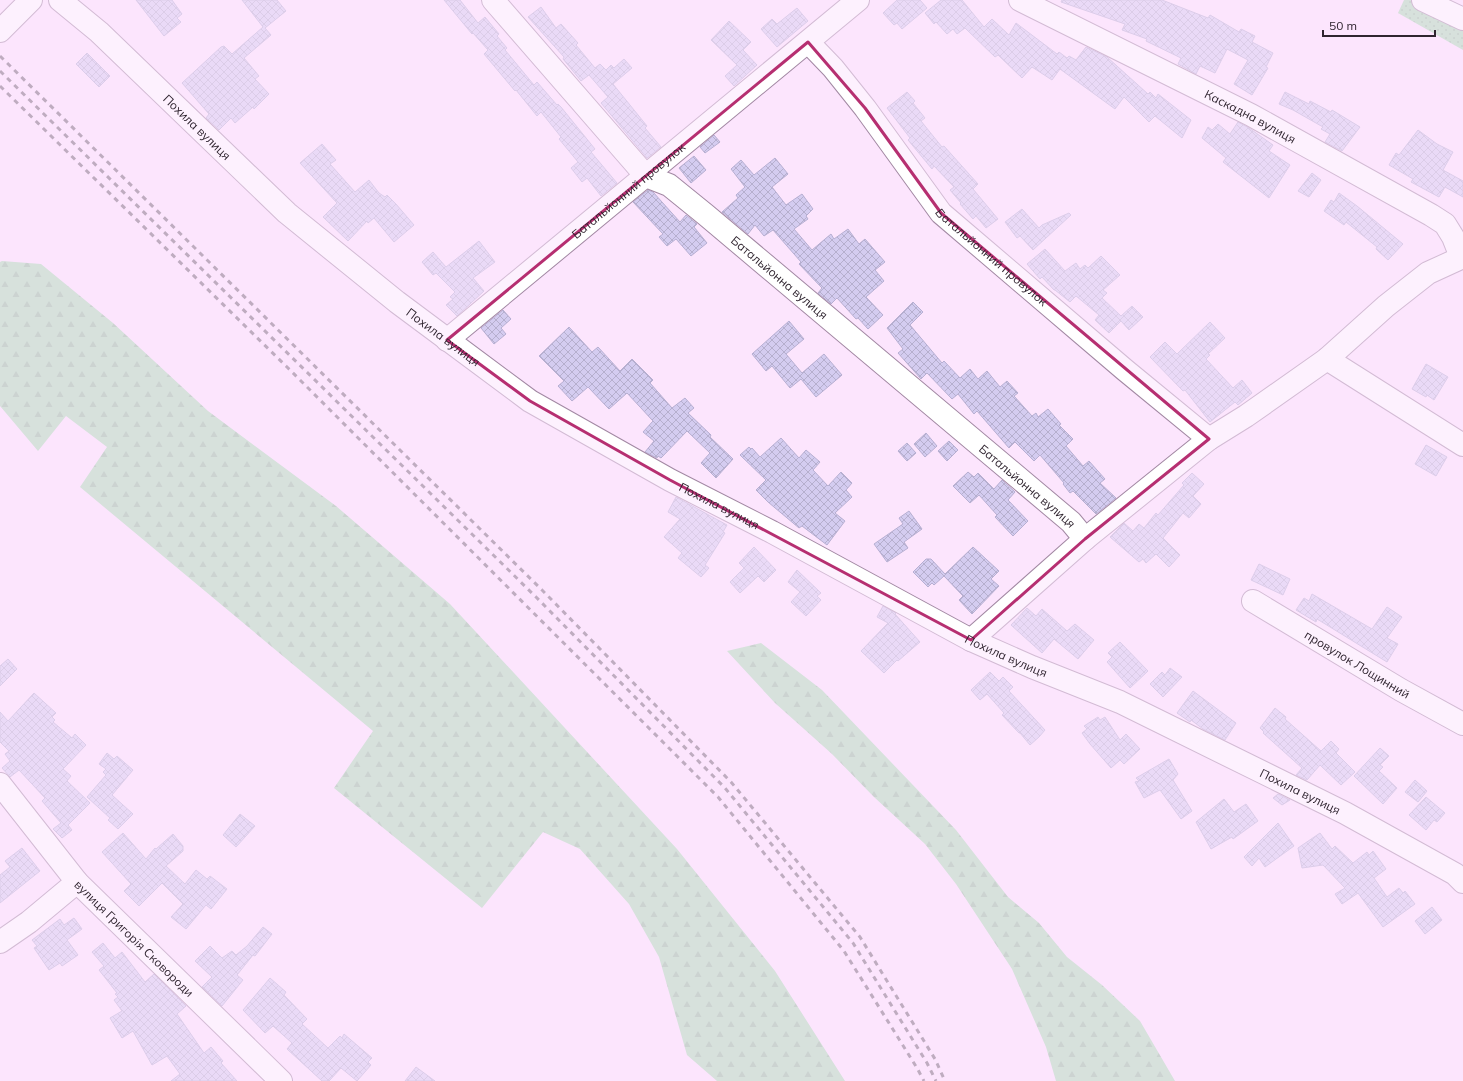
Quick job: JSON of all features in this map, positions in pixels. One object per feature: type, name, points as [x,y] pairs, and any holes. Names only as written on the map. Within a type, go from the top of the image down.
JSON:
[{"type":"street","points":[[0,31],[31,0]]},
{"type":"street","name":"Похила вулиця","points":[[60,0],[105,37],[287,213],[397,302],[530,401],[670,480],[772,532],[971,640],[1032,667],[1120,702],[1225,753],[1345,813],[1455,874],[1463,882]]},
{"type":"street","name":"Батальйонна вулиця","points":[[493,0],[646,176],[669,186],[706,215],[1071,522],[1085,538]]},
{"type":"street","name":"Батальйонний провулок","points":[[447,340],[858,0]]},
{"type":"street","name":"Каскадна вулиця","points":[[1020,0],[1251,115],[1431,215],[1445,224],[1462,257]]},
{"type":"street","points":[[1423,0],[1463,20]]},
{"type":"street","name":"Батальйонний провулок","points":[[808,42],[833,68],[865,108],[941,213],[1125,370],[1209,439]]},
{"type":"street","points":[[971,640],[1085,538],[1209,439],[1246,416],[1326,359],[1386,306],[1428,273],[1462,257]]},
{"type":"street","points":[[1326,359],[1463,445]]},
{"type":"street","name":"провулок Лощинний","points":[[1253,601],[1401,690],[1463,724]]},
{"type":"street","name":"вулиця Григорія Сковороди","points":[[0,784],[77,882],[281,1081]]},
{"type":"street","points":[[0,942],[29,922],[77,882]]},
{"type":"highlighted area","points":[[808,42],[865,108],[941,213],[1209,439],[1085,539],[971,640],[670,480],[530,401],[447,340]]},
{"type":"green space","points":[[1404,0],[1419,0],[1463,22],[1463,50],[1398,13]]},
{"type":"green space","points":[[0,262],[41,264],[113,323],[208,411],[336,506],[450,604],[677,849],[775,971],[845,1081],[717,1081],[687,1055],[659,957],[629,904],[580,849],[543,832],[482,908],[334,788],[373,731],[80,487],[107,447],[66,416],[38,451],[0,406]]},
{"type":"green space","points":[[761,643],[822,690],[956,830],[1008,897],[1039,923],[1067,957],[1102,985],[1140,1021],[1175,1081],[1056,1081],[1046,1047],[1012,969],[956,884],[925,844],[874,797],[832,754],[775,703],[727,651]]},
{"type":"building","points":[[136,0],[172,0],[182,14],[177,18],[181,22],[164,36]]},
{"type":"building","points":[[242,0],[277,0],[286,11],[265,28],[271,35],[244,58],[259,76],[255,79],[269,94],[254,109],[253,107],[235,123],[231,118],[219,130],[206,118],[209,114],[182,83],[221,47],[224,46],[232,54],[263,27]]},
{"type":"building","points":[[444,0],[460,0],[478,23],[485,17],[499,34],[497,36],[507,48],[505,50],[534,85],[537,82],[557,105],[558,104],[561,107],[595,149],[591,152],[617,183],[601,196],[587,178],[582,182],[571,168],[578,162],[559,139],[561,137],[541,112],[537,116],[516,90],[515,91],[484,54],[488,50],[473,33],[472,34]]},
{"type":"building","points":[[897,0],[920,0],[927,8],[902,29],[897,23],[894,25],[883,13]]},
{"type":"building","points":[[941,0],[962,0],[984,27],[992,19],[1009,35],[1016,23],[1057,54],[1059,52],[1067,58],[1069,56],[1076,60],[1086,47],[1107,57],[1148,94],[1150,92],[1156,98],[1158,94],[1191,120],[1182,138],[1155,116],[1149,122],[1124,97],[1115,109],[1060,69],[1052,80],[1032,67],[1022,78],[998,55],[995,57],[965,28],[957,34],[953,29],[947,34],[936,22],[934,24],[925,13]]},
{"type":"building","points":[[1062,0],[1162,0],[1208,18],[1210,15],[1239,32],[1241,29],[1255,36],[1252,42],[1273,53],[1266,67],[1268,68],[1252,95],[1234,84],[1248,60],[1227,49],[1215,73],[1200,66],[1196,74],[1178,64],[1181,58],[1146,41],[1147,39],[1122,30],[1125,24],[1061,2]]},
{"type":"building","points":[[541,7],[556,28],[561,24],[578,43],[576,45],[595,68],[600,64],[606,70],[611,65],[614,68],[624,59],[632,68],[613,84],[647,126],[645,128],[661,147],[647,158],[601,103],[608,97],[589,75],[581,81],[563,59],[564,57],[528,17]]},
{"type":"building","points":[[797,8],[808,21],[777,47],[761,29],[772,19],[777,24]]},
{"type":"building","points":[[729,21],[751,42],[743,50],[757,65],[734,86],[725,76],[737,65],[711,40]]},
{"type":"building","points":[[87,53],[110,76],[99,87],[76,64]]},
{"type":"building","points":[[907,92],[915,101],[913,103],[925,118],[921,121],[942,147],[944,146],[978,184],[973,189],[998,219],[986,228],[976,216],[973,219],[960,204],[961,203],[950,190],[954,187],[934,166],[932,169],[908,140],[910,138],[887,108]]},
{"type":"building","points":[[1285,92],[1309,104],[1310,101],[1331,112],[1332,110],[1360,127],[1342,151],[1325,142],[1330,134],[1321,129],[1323,127],[1279,104]]},
{"type":"building","points":[[1238,122],[1273,145],[1269,151],[1290,165],[1269,198],[1223,162],[1226,158],[1202,138],[1208,127],[1212,130],[1218,124],[1230,134]]},
{"type":"building","points":[[1418,130],[1437,144],[1453,152],[1443,170],[1463,181],[1463,197],[1445,187],[1439,197],[1411,182],[1413,179],[1389,165],[1396,153],[1399,155]]},
{"type":"building","points":[[714,135],[720,142],[705,153],[700,147]]},
{"type":"building","points":[[322,144],[336,160],[330,164],[355,192],[369,180],[379,193],[385,197],[387,195],[396,204],[414,225],[394,242],[374,218],[368,223],[367,221],[348,241],[323,217],[337,203],[300,163]]},
{"type":"building","points":[[694,156],[706,170],[691,183],[679,168]]},
{"type":"building","points":[[775,158],[788,174],[772,187],[786,205],[802,194],[813,209],[806,216],[808,219],[794,229],[812,250],[831,234],[834,239],[848,229],[859,244],[865,239],[885,262],[875,270],[884,281],[866,297],[883,315],[868,329],[858,318],[856,319],[837,298],[831,304],[818,293],[822,288],[799,264],[801,262],[773,230],[764,236],[755,225],[748,234],[722,212],[738,198],[736,195],[745,187],[731,169],[741,160],[754,175]]},
{"type":"building","points":[[1312,173],[1321,180],[1309,197],[1298,191]]},
{"type":"building","points":[[648,190],[653,192],[680,222],[686,215],[697,224],[694,227],[707,243],[691,256],[676,239],[667,246],[659,237],[663,234],[633,202]]},
{"type":"building","points":[[1339,193],[1403,244],[1388,260],[1376,249],[1377,247],[1346,222],[1344,225],[1324,211],[1331,200],[1334,202]]},
{"type":"building","points":[[1022,209],[1039,228],[1042,225],[1069,213],[1071,215],[1033,250],[1020,236],[1017,238],[1005,222]]},
{"type":"building","points":[[479,241],[495,262],[473,278],[484,291],[457,316],[446,305],[453,299],[450,297],[455,292],[436,273],[433,275],[422,262],[433,252],[446,267]]},
{"type":"building","points":[[1045,249],[1065,271],[1076,263],[1080,269],[1085,265],[1088,268],[1101,256],[1120,275],[1103,290],[1107,293],[1102,298],[1121,316],[1132,306],[1143,317],[1129,330],[1121,321],[1109,333],[1095,320],[1099,315],[1076,296],[1070,302],[1054,290],[1042,277],[1040,279],[1027,264]]},
{"type":"building","points":[[913,302],[923,312],[910,325],[942,363],[944,361],[960,378],[970,369],[978,379],[987,371],[1000,387],[1007,381],[1018,393],[1014,396],[1032,416],[1036,413],[1038,417],[1048,409],[1061,424],[1059,425],[1073,439],[1066,446],[1083,466],[1089,461],[1105,479],[1100,483],[1116,498],[1096,514],[1073,491],[1070,493],[1063,484],[1064,483],[1040,455],[1034,461],[1015,442],[1009,448],[977,411],[974,414],[958,394],[952,399],[927,373],[921,379],[898,353],[903,349],[887,328]]},
{"type":"building","points":[[503,310],[511,319],[501,328],[506,334],[494,344],[481,328]]},
{"type":"building","points":[[789,321],[804,339],[786,354],[802,373],[824,354],[842,375],[816,397],[801,379],[790,388],[772,366],[766,371],[752,354]]},
{"type":"building","points":[[1210,322],[1225,338],[1208,354],[1210,355],[1206,359],[1233,388],[1242,380],[1252,393],[1238,405],[1235,402],[1210,422],[1185,390],[1183,391],[1150,357],[1165,342],[1177,354]]},
{"type":"building","points":[[569,327],[592,352],[598,347],[620,371],[632,359],[653,380],[650,383],[672,408],[685,398],[694,408],[688,413],[733,459],[716,478],[701,463],[710,453],[687,431],[661,458],[658,456],[657,458],[645,452],[654,441],[643,432],[653,421],[627,393],[609,409],[588,387],[572,401],[558,386],[564,381],[539,356]]},
{"type":"building","points":[[1426,364],[1448,377],[1434,400],[1427,395],[1426,397],[1412,389]]},
{"type":"building","points":[[926,433],[937,446],[925,457],[914,444]]},
{"type":"building","points":[[781,438],[799,458],[806,450],[820,462],[813,470],[828,486],[841,472],[852,483],[846,490],[852,497],[835,513],[845,521],[827,545],[802,526],[799,528],[756,490],[766,480],[740,455],[749,447],[751,449],[752,448],[760,457]]},
{"type":"building","points":[[949,441],[958,450],[947,461],[938,451]]},
{"type":"building","points":[[907,443],[916,453],[907,461],[898,451]]},
{"type":"building","points":[[1426,445],[1447,457],[1436,476],[1415,464]]},
{"type":"building","points":[[968,472],[974,477],[978,473],[994,489],[1002,480],[1015,492],[1008,500],[1028,521],[1013,536],[995,517],[997,515],[979,495],[970,503],[953,486]]},
{"type":"building","points":[[1192,473],[1204,484],[1193,496],[1201,504],[1189,518],[1183,513],[1163,538],[1180,555],[1169,567],[1156,554],[1146,563],[1143,559],[1139,562],[1110,537],[1124,523],[1133,531],[1139,524],[1144,528],[1156,513],[1158,515],[1184,485],[1182,483]]},
{"type":"building","points":[[676,497],[727,525],[723,532],[725,533],[705,565],[709,568],[701,577],[678,558],[682,553],[664,537],[680,519],[668,512]]},
{"type":"building","points":[[909,511],[922,529],[904,542],[908,548],[887,562],[874,544],[903,524],[899,518]]},
{"type":"building","points":[[754,547],[776,570],[764,582],[758,576],[740,593],[730,582],[744,568],[739,563]]},
{"type":"building","points":[[973,547],[999,571],[991,579],[999,586],[972,614],[959,600],[963,596],[944,576],[934,585],[932,583],[928,587],[913,572],[926,559],[931,559],[945,574]]},
{"type":"building","points":[[1259,564],[1290,579],[1283,595],[1251,580]]},
{"type":"building","points":[[797,570],[821,593],[817,596],[821,600],[806,616],[791,602],[800,592],[788,582]]},
{"type":"building","points":[[1312,594],[1372,629],[1387,607],[1402,617],[1387,638],[1398,644],[1387,662],[1317,619],[1316,622],[1296,610],[1304,598],[1309,601]]},
{"type":"building","points":[[883,606],[896,613],[895,614],[920,642],[898,661],[897,660],[884,673],[861,651],[888,623],[877,617]]},
{"type":"building","points":[[1027,608],[1036,616],[1042,609],[1067,631],[1075,624],[1094,640],[1078,659],[1054,639],[1042,653],[1011,625]]},
{"type":"building","points":[[1120,642],[1148,671],[1130,688],[1107,662],[1112,657],[1108,653]]},
{"type":"building","points":[[8,659],[17,669],[0,686],[0,666]]},
{"type":"building","points":[[1170,668],[1182,677],[1163,697],[1150,684],[1162,672],[1165,675]]},
{"type":"building","points":[[990,672],[999,681],[1003,677],[1013,687],[1009,691],[1045,730],[1030,745],[1002,715],[1004,713],[987,694],[980,700],[971,690]]},
{"type":"building","points":[[1193,691],[1236,723],[1225,740],[1203,729],[1191,720],[1190,722],[1177,713]]},
{"type":"building","points":[[34,693],[56,713],[52,717],[55,720],[53,722],[72,738],[75,734],[86,745],[63,769],[71,776],[67,781],[90,803],[68,825],[72,830],[62,838],[53,829],[61,823],[42,801],[45,798],[19,770],[10,777],[2,768],[10,761],[5,754],[9,751],[0,742],[0,712],[8,721]]},
{"type":"building","points":[[1275,708],[1286,717],[1285,719],[1321,751],[1331,741],[1339,749],[1336,753],[1355,772],[1341,785],[1320,765],[1307,780],[1296,775],[1302,768],[1263,733],[1264,732],[1260,728]]},
{"type":"building","points":[[1098,717],[1100,720],[1105,717],[1120,740],[1126,734],[1140,749],[1124,764],[1120,760],[1111,768],[1082,733],[1087,729],[1084,726]]},
{"type":"building","points":[[1380,748],[1389,756],[1380,765],[1383,767],[1379,771],[1397,788],[1383,804],[1354,776]]},
{"type":"building","points":[[107,753],[114,759],[117,756],[133,770],[112,795],[133,814],[118,829],[108,820],[110,818],[87,797],[106,775],[103,772],[106,769],[99,764]]},
{"type":"building","points":[[1169,759],[1178,774],[1173,780],[1192,811],[1181,819],[1160,790],[1144,798],[1135,782],[1139,781],[1136,778]]},
{"type":"building","points":[[1415,780],[1427,791],[1418,802],[1405,792]]},
{"type":"building","points":[[1278,794],[1290,800],[1282,805],[1273,798]]},
{"type":"building","points":[[1426,797],[1445,813],[1437,822],[1434,820],[1426,830],[1409,815]]},
{"type":"building","points":[[1224,799],[1234,812],[1246,804],[1258,821],[1233,839],[1232,837],[1211,849],[1196,822]]},
{"type":"building","points":[[240,814],[255,826],[236,847],[223,835]]},
{"type":"building","points":[[1278,823],[1294,846],[1265,867],[1259,858],[1252,866],[1244,857]]},
{"type":"building","points":[[123,833],[146,859],[155,848],[156,849],[173,834],[183,846],[183,851],[166,866],[185,884],[196,870],[207,879],[210,876],[227,889],[211,909],[206,905],[186,929],[171,917],[183,904],[162,883],[139,906],[124,891],[131,884],[102,852]]},
{"type":"building","points":[[1320,833],[1332,849],[1335,846],[1353,863],[1367,852],[1369,855],[1373,851],[1386,869],[1374,878],[1387,897],[1399,888],[1403,893],[1405,891],[1415,904],[1383,927],[1358,893],[1342,904],[1335,894],[1345,888],[1323,865],[1302,868],[1298,848]]},
{"type":"building","points":[[22,848],[40,871],[0,903],[0,875],[10,867],[5,861]]},
{"type":"building","points":[[1432,907],[1442,920],[1425,934],[1415,921]]},
{"type":"building","points":[[74,918],[82,929],[67,940],[78,955],[62,966],[60,963],[49,970],[34,948],[37,946],[32,940],[60,919],[64,925]]},
{"type":"building","points":[[263,927],[272,934],[255,956],[253,955],[237,975],[243,980],[222,1006],[202,987],[212,977],[195,961],[210,946],[222,958],[232,951],[236,955],[247,946]]},
{"type":"building","points":[[103,943],[115,958],[122,952],[145,982],[154,974],[186,1006],[177,1014],[204,1053],[211,1047],[223,1061],[221,1063],[237,1081],[171,1081],[180,1074],[167,1056],[152,1065],[133,1031],[122,1038],[110,1018],[122,1011],[114,1000],[118,997],[115,994],[117,993],[99,970],[104,966],[92,952]]},
{"type":"building","points":[[270,978],[286,992],[284,995],[307,1019],[302,1024],[328,1048],[340,1036],[342,1038],[344,1034],[372,1058],[368,1062],[371,1065],[357,1081],[341,1068],[329,1081],[322,1081],[287,1049],[292,1043],[273,1026],[265,1033],[243,1010]]},
{"type":"building","points":[[416,1067],[435,1081],[405,1081]]},
{"type":"railway","points":[[0,56],[542,590],[731,782],[860,937],[935,1059],[945,1081]]},
{"type":"railway","points":[[0,71],[536,597],[725,788],[853,943],[927,1063],[936,1081]]},
{"type":"railway","points":[[0,86],[287,367],[718,797],[844,951],[924,1081]]}]
